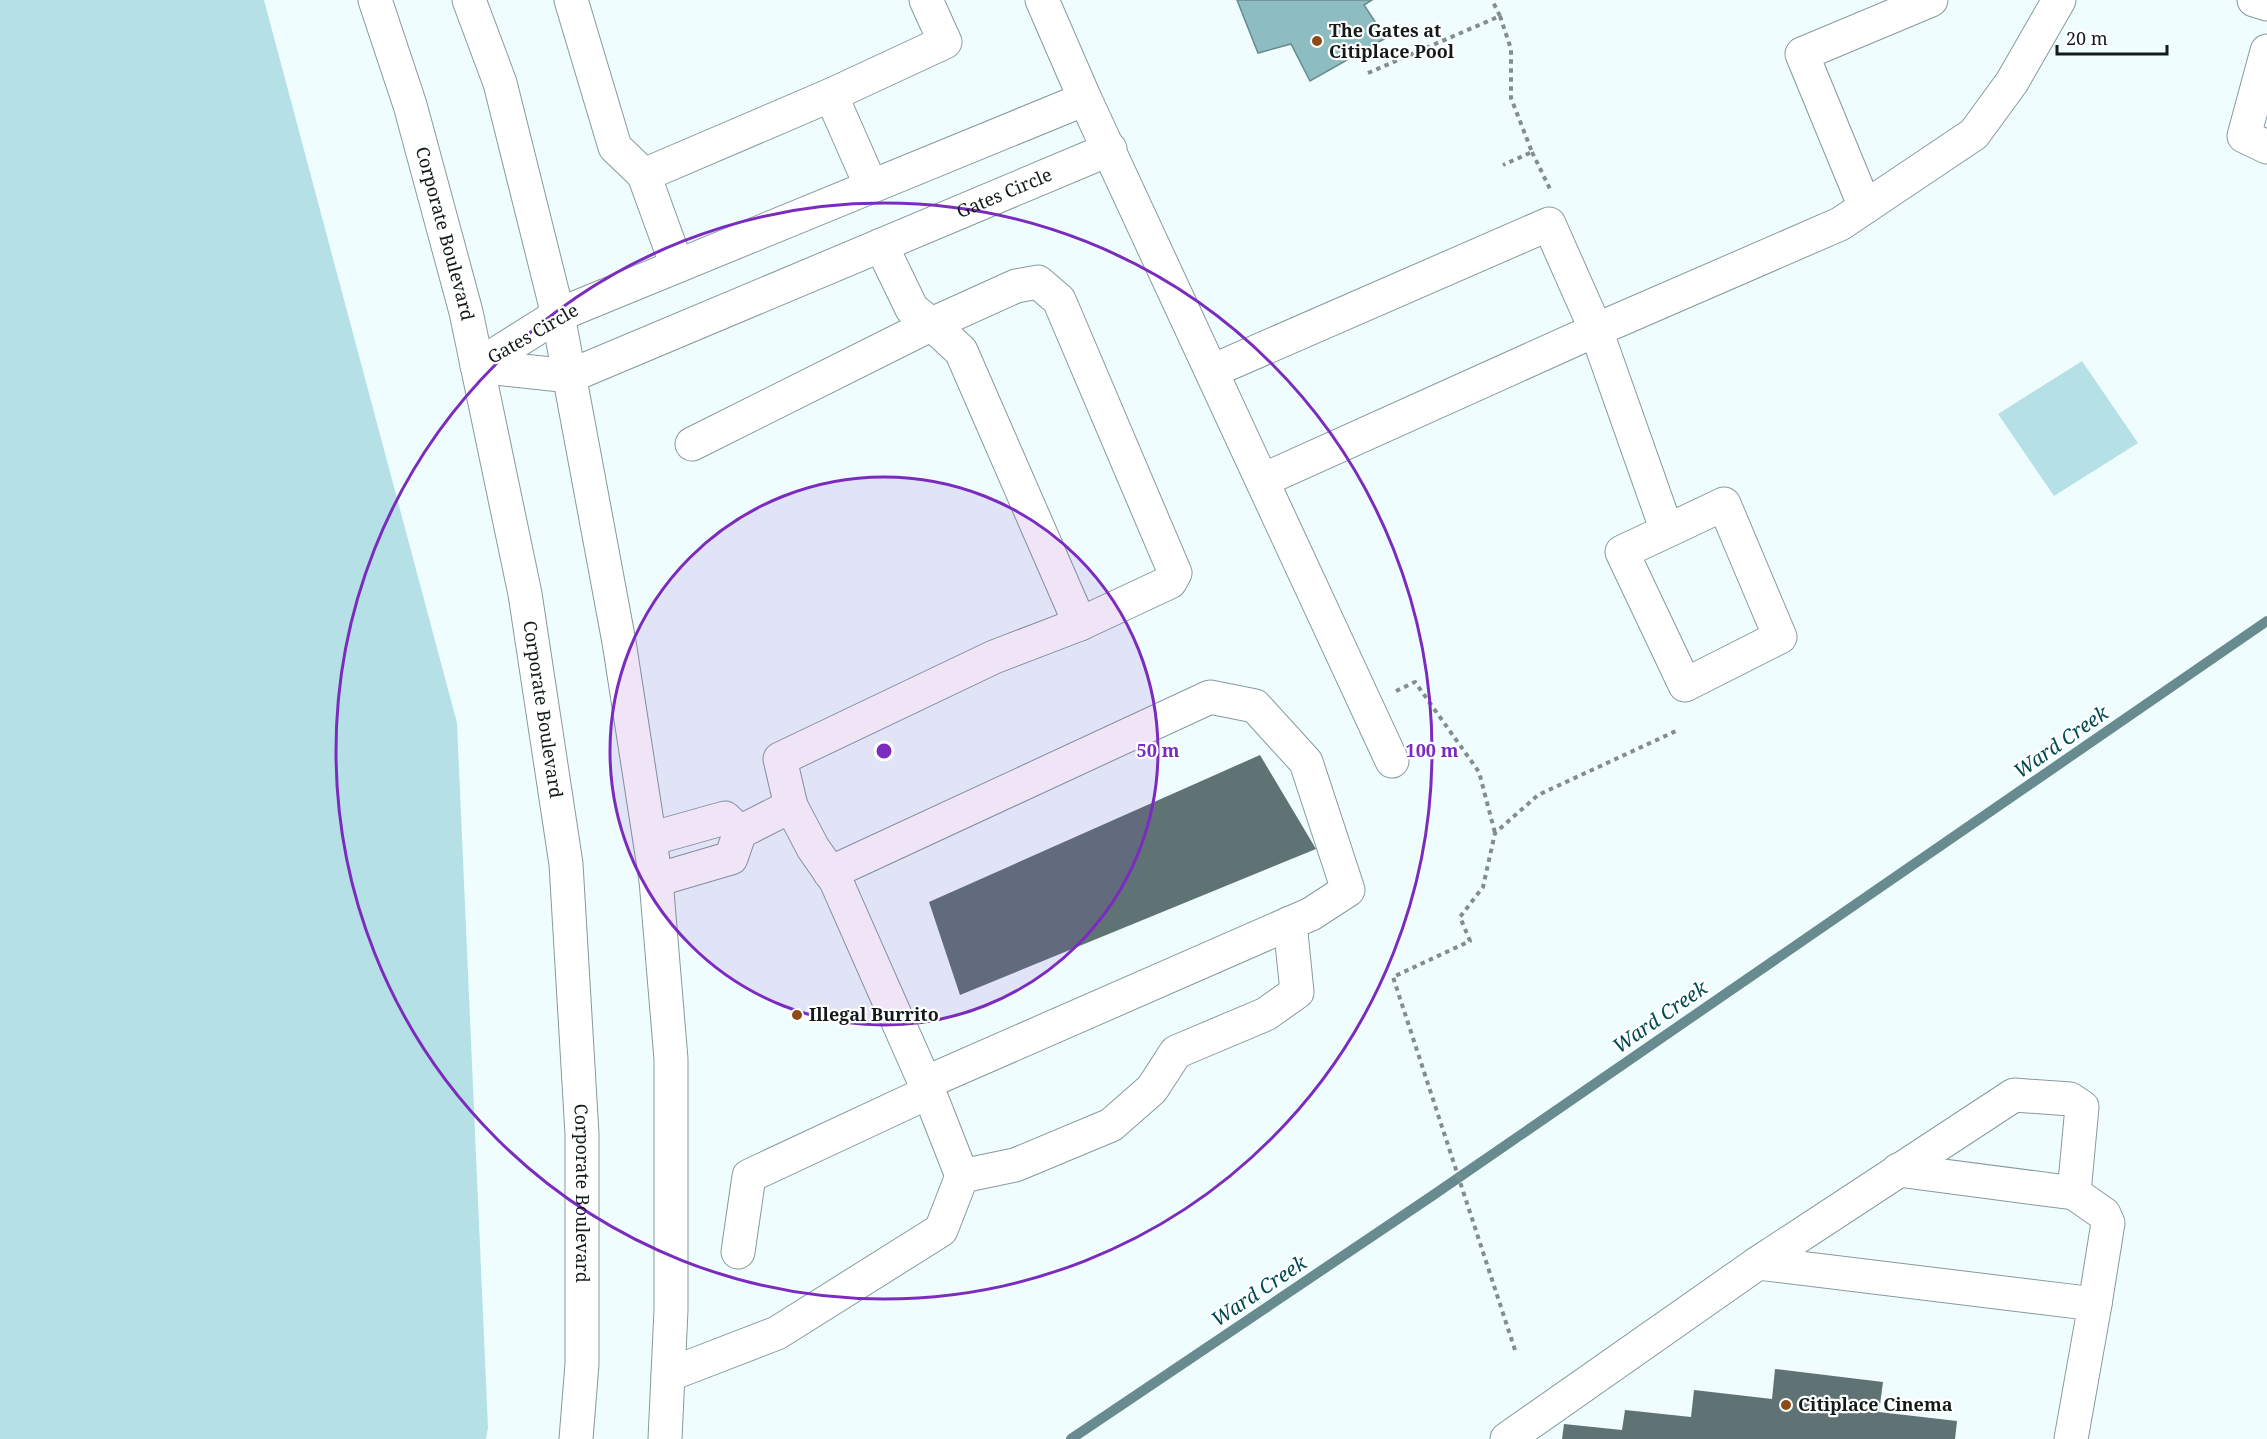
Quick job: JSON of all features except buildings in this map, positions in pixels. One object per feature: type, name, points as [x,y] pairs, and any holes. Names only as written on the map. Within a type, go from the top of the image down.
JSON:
[{"type":"street","name":"Corporate Boulevard","points":[[375,0],[410,105],[466,312],[525,594],[566,864],[582,1134],[582,1364],[576,1439]]},
{"type":"street","points":[[469,0],[500,83],[558,315],[619,642],[656,880],[671,1059],[671,1310],[665,1439]]},
{"type":"street","points":[[571,0],[615,147],[644,175],[677,266]]},
{"type":"street","points":[[644,175],[831,95],[945,42],[926,0]]},
{"type":"street","points":[[1042,0],[1085,99],[1110,148],[1392,761]]},
{"type":"street","points":[[1865,207],[1802,54],[1930,0]]},
{"type":"street","points":[[1263,480],[1596,330],[1840,224],[1974,134],[2012,82],[2058,0]]},
{"type":"street","points":[[2254,0],[2267,4]]},
{"type":"street","points":[[2267,51],[2244,136],[2267,147]]},
{"type":"street","points":[[831,95],[871,186]]},
{"type":"street","name":"Gates Circle","points":[[477,366],[558,315],[1085,99]]},
{"type":"street","name":"Gates Circle","points":[[477,366],[570,376],[1110,148]]},
{"type":"street","points":[[1212,371],[1549,224],[1596,330],[1667,531]]},
{"type":"street","points":[[881,245],[912,309],[961,351],[1080,624]]},
{"type":"street","points":[[668,1375],[777,1333],[941,1230],[962,1176],[927,1088],[830,873],[813,848],[791,806],[780,759],[994,657],[1080,624],[1170,582],[1175,573],[1059,300],[1038,282],[1016,286],[932,324],[692,444]]},
{"type":"street","points":[[1724,504],[1780,637],[1685,685],[1622,552],[1667,531],[1724,504]]},
{"type":"street","points":[[738,1252],[749,1176],[927,1088],[1311,914],[1348,890],[1306,762],[1256,706],[1210,697],[830,873]]},
{"type":"street","points":[[656,880],[731,858],[740,832],[791,806]]},
{"type":"street","points":[[650,839],[725,818],[740,832]]},
{"type":"street","points":[[962,1176],[1016,1165],[1112,1125],[1152,1089],[1176,1053],[1266,1014],[1297,992],[1290,923]]},
{"type":"street","points":[[1507,1439],[1758,1263],[2014,1095],[2070,1099],[2082,1107],[2074,1193]]},
{"type":"street","points":[[1898,1170],[2074,1193],[2103,1214],[2108,1223],[2071,1439]]},
{"type":"street","points":[[1758,1263],[2095,1304]]},
{"type":"path","points":[[1492,0],[1511,49],[1511,98],[1532,152],[1503,165]]},
{"type":"path","points":[[1368,73],[1500,16]]},
{"type":"path","points":[[1367,706],[1415,682],[1479,772],[1495,833],[1483,887],[1460,917],[1470,941],[1393,977],[1515,1350]]},
{"type":"path","points":[[1495,833],[1538,795],[1676,731]]},
{"type":"shaded area","points":[[0,0],[264,0],[457,723],[488,1428],[486,1439],[0,1439]]},
{"type":"shaded area","name":"The Gates at Citiplace Pool","points":[[1237,0],[1372,0],[1364,5],[1386,38],[1310,81],[1291,44],[1258,53]]},
{"type":"shaded area","points":[[2082,361],[2138,443],[2054,496],[1998,414]]},
{"type":"waterway","name":"Ward Creek","points":[[1071,1439],[1429,1198],[2267,621]]},
{"type":"place","name":"The Gates at Citiplace Pool","points":[[1317,41]]},
{"type":"place","name":"Illegal Burrito","points":[[797,1015]]},
{"type":"place","name":"Citiplace Cinema","points":[[1786,1405]]}]
